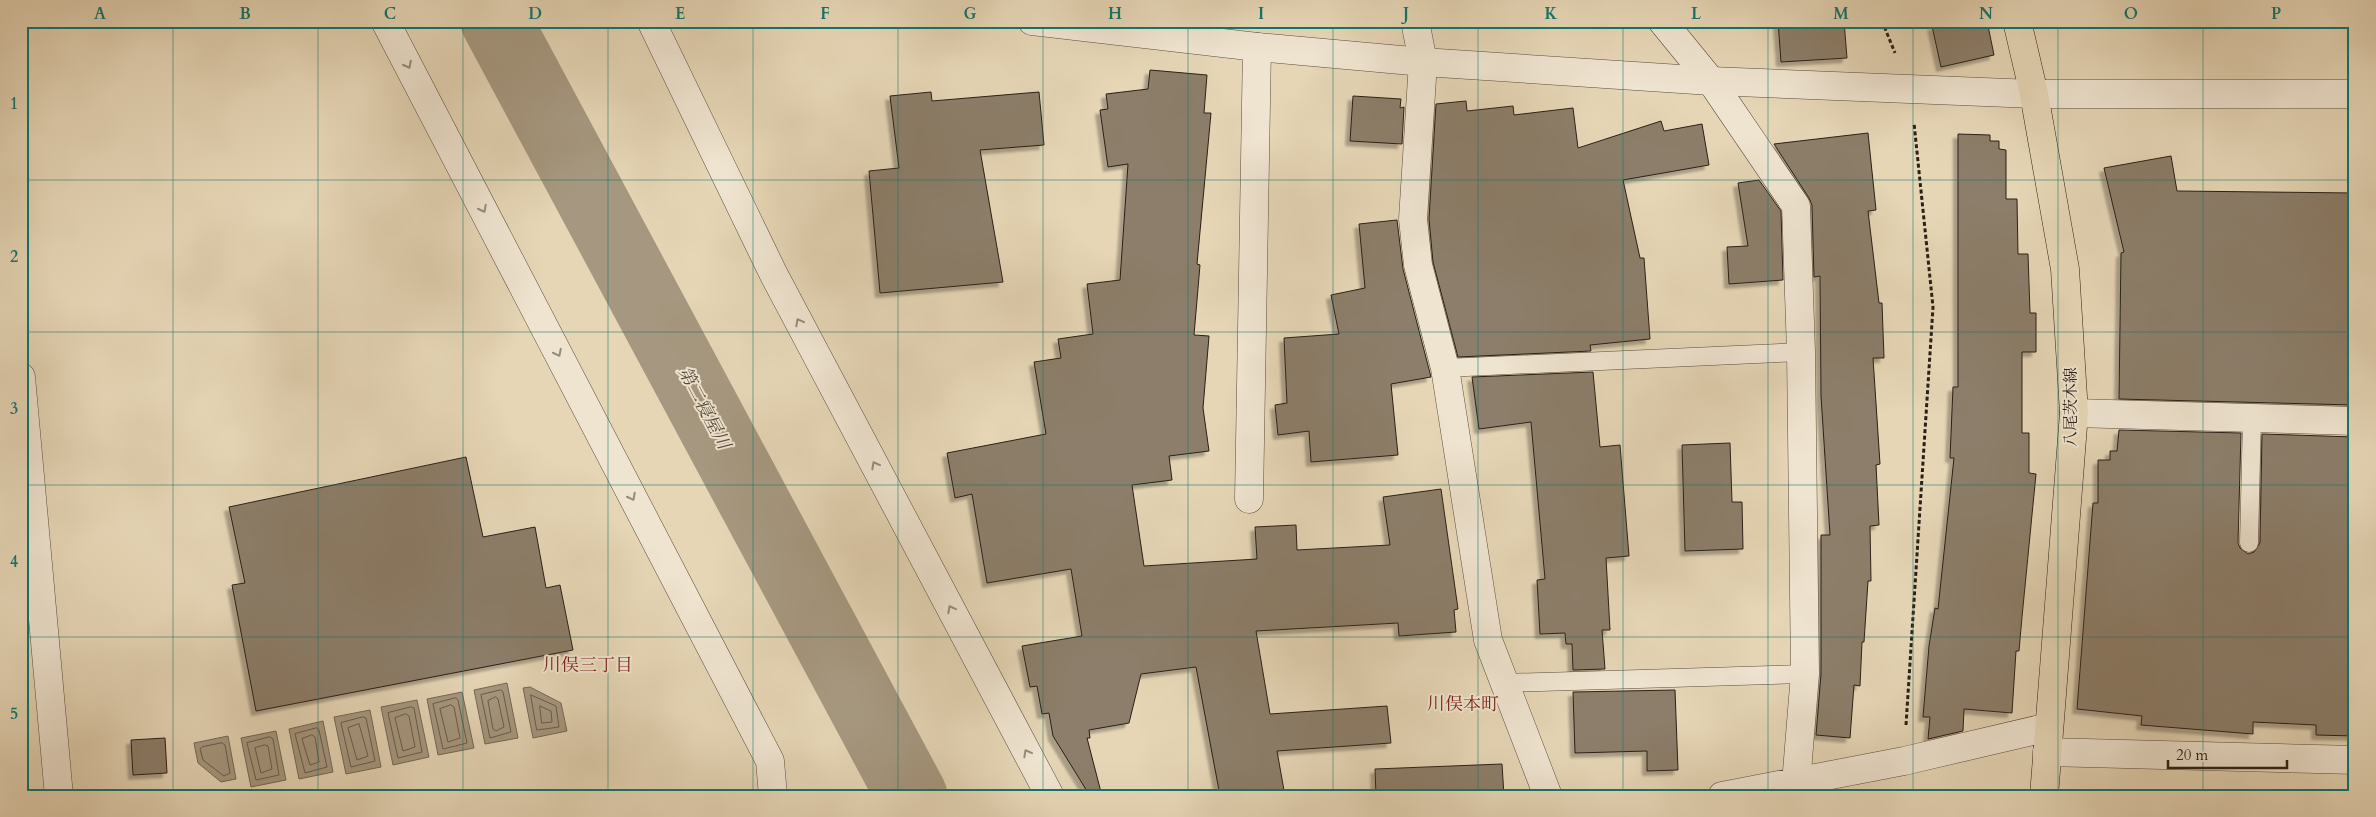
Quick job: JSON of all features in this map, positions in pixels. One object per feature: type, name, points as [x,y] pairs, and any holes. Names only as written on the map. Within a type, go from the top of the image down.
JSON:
[{"type":"main road","name":"八尾茨木線","points":[[2017,21],[2034,94],[2065,268],[2074,413],[2044,796]]},
{"type":"street","points":[[385,21],[770,761],[773,796]]},
{"type":"street","points":[[651,21],[773,273],[1050,796]]},
{"type":"street","points":[[1032,21],[1256,47],[1423,62],[1711,81],[2034,94],[2355,94]]},
{"type":"street","points":[[1415,21],[1423,62],[1413,219],[1418,264],[1445,368],[1488,640],[1548,796]]},
{"type":"street","points":[[1662,21],[1711,81],[1796,206],[1801,352],[1805,674],[1796,789]]},
{"type":"street","points":[[1249,498],[1256,47]]},
{"type":"street","points":[[21,377],[59,796]]},
{"type":"street","points":[[2074,413],[2355,421]]},
{"type":"street","points":[[1722,796],[1796,789],[1904,761],[2048,740],[2355,760]]},
{"type":"lane","points":[[1445,368],[1801,352]]},
{"type":"lane","points":[[2249,542],[2252,418]]},
{"type":"lane","points":[[1505,682],[1805,674]]},
{"type":"path","points":[[1882,21],[1911,90],[1933,307],[1904,761]]},
{"type":"water","points":[[507,683],[518,738],[485,744],[474,690]]},
{"type":"water","points":[[530,687],[561,703],[567,731],[533,738],[523,688]]},
{"type":"water","points":[[462,692],[474,748],[438,755],[427,699]]},
{"type":"water","points":[[417,700],[429,757],[393,765],[381,707]]},
{"type":"water","points":[[370,710],[381,767],[346,774],[334,717]]},
{"type":"water","points":[[323,721],[333,772],[299,779],[289,729]]},
{"type":"water","points":[[276,731],[286,780],[251,787],[241,738]]},
{"type":"water","points":[[228,736],[236,779],[221,782],[198,763],[194,743]]},
{"type":"building","points":[[1778,21],[1844,21],[1847,58],[1781,62]]},
{"type":"building","points":[[1953,21],[1987,21],[1994,55],[1941,67],[1932,26]]},
{"type":"building","points":[[1150,70],[1207,75],[1204,113],[1211,113],[1197,264],[1200,265],[1194,335],[1209,336],[1203,408],[1209,451],[1169,456],[1172,480],[1132,485],[1144,566],[1257,559],[1255,527],[1296,525],[1297,550],[1390,545],[1383,497],[1441,489],[1458,609],[1454,610],[1456,632],[1399,636],[1398,623],[1256,631],[1270,714],[1387,706],[1391,743],[1277,751],[1285,796],[1220,796],[1196,667],[1141,674],[1129,723],[1089,730],[1090,738],[1087,738],[1102,796],[1090,796],[1053,736],[1049,713],[1042,714],[1037,686],[1030,687],[1022,646],[1082,636],[1071,569],[987,583],[972,494],[955,498],[947,453],[1046,434],[1034,362],[1061,358],[1058,339],[1093,334],[1087,284],[1120,280],[1128,164],[1108,167],[1100,110],[1108,109],[1106,94],[1148,89]]},
{"type":"building","points":[[931,92],[932,101],[1039,92],[1044,145],[980,150],[1003,282],[880,293],[869,171],[899,168],[890,96]]},
{"type":"building","points":[[1353,96],[1401,99],[1400,108],[1404,107],[1402,144],[1350,141]]},
{"type":"building","points":[[1466,101],[1467,111],[1513,106],[1514,115],[1573,108],[1578,148],[1661,121],[1664,131],[1702,124],[1709,165],[1623,180],[1640,258],[1644,258],[1650,339],[1590,345],[1591,351],[1458,357],[1433,262],[1429,219],[1436,104]]},
{"type":"building","points":[[1868,133],[1876,210],[1868,211],[1879,303],[1882,303],[1884,358],[1873,358],[1880,464],[1876,465],[1879,525],[1870,526],[1871,581],[1868,581],[1860,686],[1854,685],[1850,738],[1816,735],[1821,674],[1821,535],[1830,535],[1821,396],[1820,276],[1814,277],[1812,205],[1774,144]]},
{"type":"building","points":[[1958,134],[1990,135],[1990,141],[1999,141],[1999,149],[2006,150],[2006,199],[2017,199],[2018,254],[2028,254],[2030,313],[2036,313],[2036,352],[2022,352],[2022,433],[2029,433],[2029,473],[2036,474],[2019,651],[2016,651],[2012,713],[1964,709],[1963,731],[1928,739],[1930,717],[1923,717],[1929,646],[1935,608],[1938,609],[1954,458],[1950,458],[1953,387],[1958,387]]},
{"type":"building","points":[[2171,156],[2177,191],[2355,193],[2355,405],[2119,399],[2121,253],[2124,252],[2104,168]]},
{"type":"building","points":[[1759,180],[1781,211],[1783,280],[1729,284],[1727,247],[1748,246],[1738,183]]},
{"type":"building","points":[[1397,220],[1403,269],[1431,377],[1391,384],[1398,455],[1311,462],[1309,431],[1278,435],[1275,405],[1287,403],[1284,338],[1339,334],[1331,295],[1365,288],[1359,224]]},
{"type":"building","points":[[1593,372],[1600,447],[1620,445],[1629,556],[1606,558],[1610,630],[1602,630],[1605,669],[1573,670],[1572,644],[1566,644],[1565,633],[1540,634],[1537,580],[1545,579],[1531,422],[1479,429],[1472,377]]},
{"type":"building","points":[[2119,430],[2241,433],[2238,543],[2240,548],[2248,554],[2254,552],[2260,543],[2262,434],[2355,437],[2355,736],[2316,735],[2316,725],[2253,722],[2253,734],[2141,725],[2142,716],[2077,709],[2093,503],[2098,503],[2098,460],[2110,460],[2110,451],[2117,451]]},
{"type":"building","points":[[1730,443],[1732,502],[1742,502],[1743,549],[1685,551],[1682,445]]},
{"type":"building","points":[[466,457],[483,537],[535,527],[546,588],[560,585],[573,650],[256,711],[232,585],[245,583],[229,507]]},
{"type":"building","points":[[1675,690],[1678,770],[1647,771],[1647,751],[1575,753],[1573,692]]},
{"type":"building","points":[[165,738],[167,773],[133,775],[131,740]]},
{"type":"building","points":[[1502,764],[1504,796],[1376,796],[1375,769]]},
{"type":"waterway","name":"第二寝屋川","points":[[496,21],[912,796]]},
{"type":"district","name":"川俣三丁目","points":[[588,665]]},
{"type":"district","name":"川俣本町","points":[[1463,704]]}]
